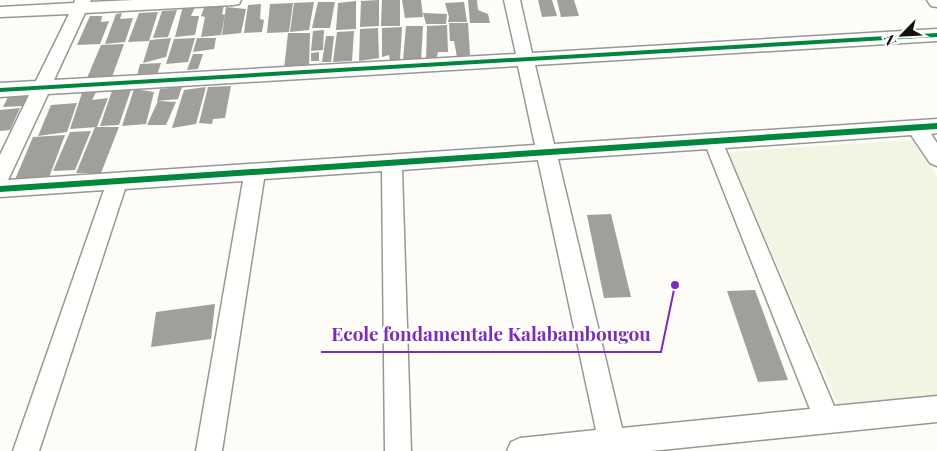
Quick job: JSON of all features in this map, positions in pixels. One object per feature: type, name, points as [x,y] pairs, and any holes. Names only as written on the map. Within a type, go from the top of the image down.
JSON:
[{"type":"street","points":[[0,12],[81,4],[233,0]]},
{"type":"street","points":[[512,0],[613,446]]},
{"type":"street","points":[[0,176],[81,4]]},
{"type":"street","points":[[0,90],[937,36]]},
{"type":"street","points":[[0,188],[937,126]]},
{"type":"street","points":[[916,127],[937,158]]},
{"type":"street","points":[[713,141],[827,420]]},
{"type":"street","points":[[392,162],[398,451]]},
{"type":"street","points":[[209,451],[255,172]]},
{"type":"street","points":[[26,451],[117,181]]},
{"type":"street","points":[[520,451],[613,446],[827,420],[937,409]]},
{"type":"green space","points":[[912,140],[937,177],[937,395],[838,404],[728,152]]},
{"type":"building","points":[[379,0],[379,26],[360,27],[361,1]]},
{"type":"building","points":[[382,0],[400,0],[400,26],[381,26]]},
{"type":"building","points":[[402,0],[421,0],[423,17],[405,18]]},
{"type":"building","points":[[468,0],[477,0],[478,10],[488,14],[490,23],[470,23]]},
{"type":"building","points":[[538,0],[552,0],[557,16],[542,17]]},
{"type":"building","points":[[557,0],[574,0],[579,16],[561,17]]},
{"type":"building","points":[[356,1],[356,29],[336,30],[338,3]]},
{"type":"building","points":[[314,2],[309,30],[290,32],[294,3]]},
{"type":"building","points":[[318,2],[335,2],[330,28],[312,28]]},
{"type":"building","points":[[464,2],[467,22],[448,22],[449,17],[445,3]]},
{"type":"building","points":[[293,3],[289,32],[267,33],[270,4]]},
{"type":"building","points":[[261,4],[260,19],[264,20],[262,32],[244,33],[248,5]]},
{"type":"building","points":[[205,5],[224,5],[222,14],[225,15],[221,35],[201,37],[205,17],[201,16]]},
{"type":"building","points":[[183,6],[195,7],[191,16],[199,16],[195,35],[175,37]]},
{"type":"building","points":[[226,7],[246,9],[241,33],[222,35]]},
{"type":"building","points":[[177,10],[168,37],[153,38],[162,11]]},
{"type":"building","points":[[158,12],[149,41],[128,42],[139,13]]},
{"type":"building","points":[[122,13],[120,19],[133,18],[125,42],[105,44],[116,14]]},
{"type":"building","points":[[423,13],[447,14],[446,24],[426,24]]},
{"type":"building","points":[[90,16],[102,16],[101,22],[109,21],[100,44],[77,45]]},
{"type":"building","points":[[449,23],[468,23],[470,55],[457,57],[454,41],[450,41]]},
{"type":"building","points":[[447,25],[448,52],[438,52],[436,60],[426,60],[427,26]]},
{"type":"building","points":[[406,26],[423,26],[421,60],[403,60]]},
{"type":"building","points":[[402,27],[400,60],[390,61],[389,55],[382,57],[382,28]]},
{"type":"building","points":[[378,28],[379,58],[359,61],[360,29]]},
{"type":"building","points":[[324,30],[323,50],[311,51],[313,31]]},
{"type":"building","points":[[354,31],[352,61],[333,62],[337,32]]},
{"type":"building","points":[[288,33],[310,33],[309,67],[284,69]]},
{"type":"building","points":[[326,36],[334,36],[331,62],[322,62]]},
{"type":"building","points":[[171,38],[166,57],[143,63],[150,40]]},
{"type":"building","points":[[195,38],[188,62],[166,64],[174,39]]},
{"type":"building","points":[[197,38],[216,38],[214,49],[193,52]]},
{"type":"building","points":[[124,44],[112,77],[87,78],[101,45]]},
{"type":"building","points":[[319,52],[319,61],[311,61],[311,53]]},
{"type":"building","points":[[193,54],[203,54],[198,69],[187,70]]},
{"type":"building","points":[[161,63],[156,78],[136,79],[140,64]]},
{"type":"building","points":[[231,86],[225,118],[213,119],[212,124],[199,123],[208,87]]},
{"type":"building","points":[[132,87],[119,125],[100,126],[113,88]]},
{"type":"building","points":[[182,87],[178,99],[157,101],[160,89]]},
{"type":"building","points":[[206,87],[196,124],[172,128],[184,90]]},
{"type":"building","points":[[134,89],[154,92],[146,124],[122,126]]},
{"type":"building","points":[[96,92],[92,100],[108,98],[97,127],[70,129],[82,93]]},
{"type":"building","points":[[28,93],[23,106],[3,107],[9,95]]},
{"type":"building","points":[[158,101],[176,102],[166,125],[147,125]]},
{"type":"building","points":[[77,103],[67,132],[38,136],[51,105]]},
{"type":"building","points":[[20,108],[10,130],[0,131],[0,110]]},
{"type":"building","points":[[95,127],[119,127],[101,173],[76,173]]},
{"type":"building","points":[[91,131],[75,170],[53,171],[70,132]]},
{"type":"building","points":[[65,135],[48,180],[14,182],[33,137]]},
{"type":"building","points":[[611,214],[631,297],[604,298],[587,215]]},
{"type":"building","points":[[755,290],[788,380],[758,382],[727,291]]},
{"type":"building","points":[[215,304],[211,339],[151,347],[156,312]]},
{"type":"cycle path","points":[[0,90],[937,35]]},
{"type":"cycle path","points":[[0,189],[937,126]]},
{"type":"place","name":"Ecole fondamentale Kalabambougou","points":[[675,285]]}]
